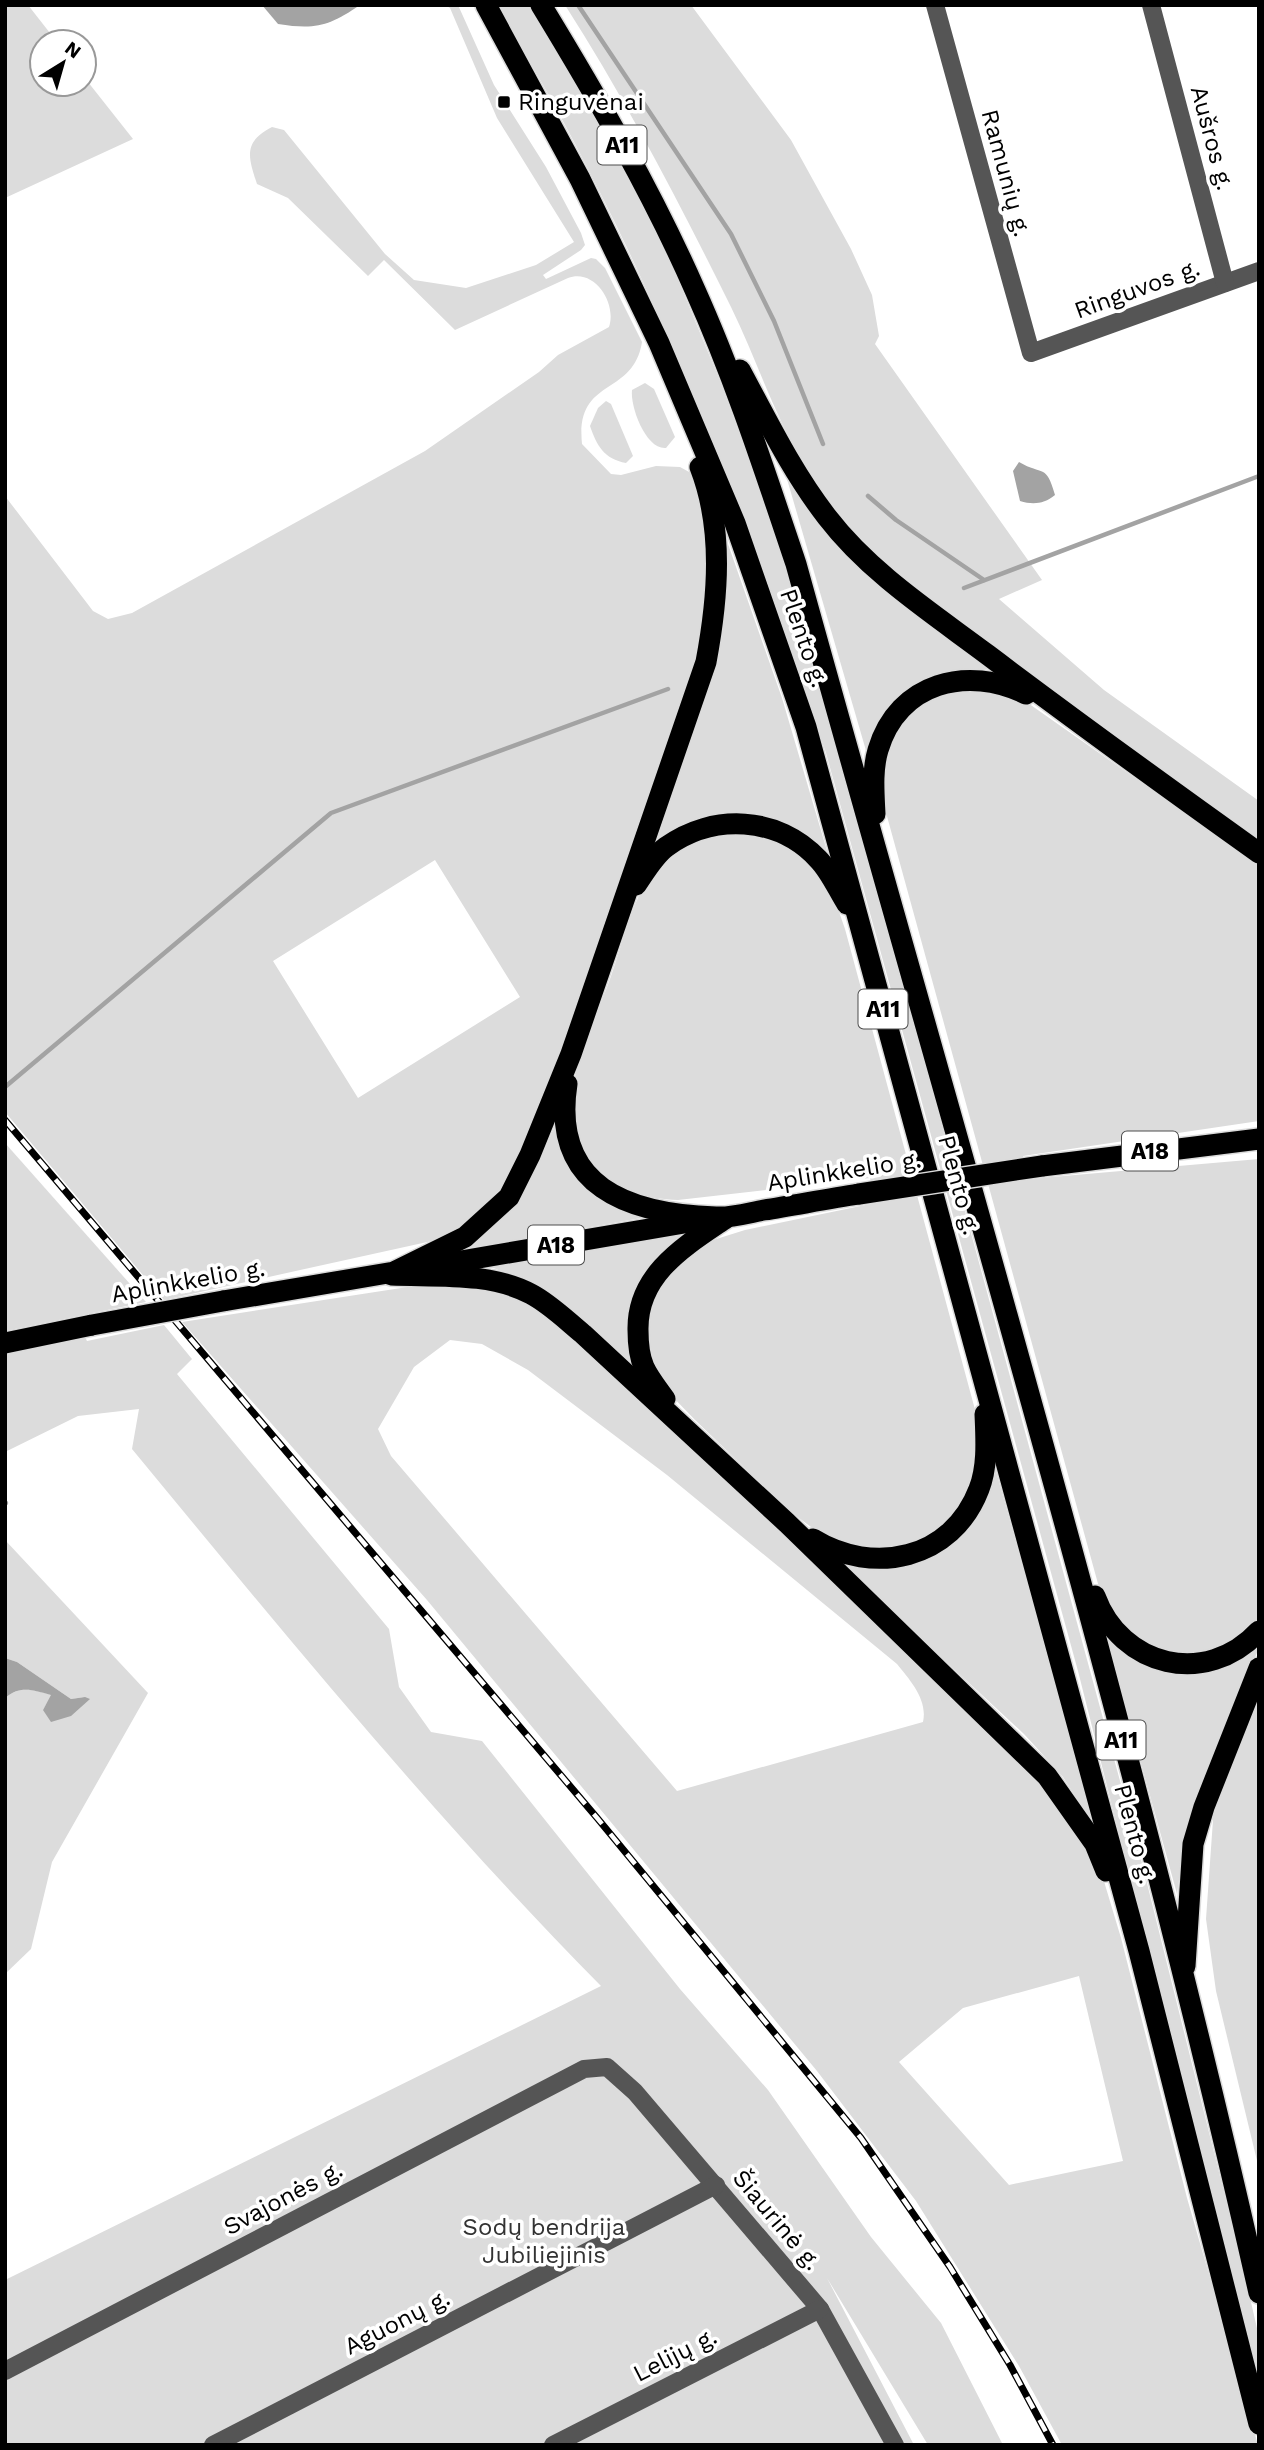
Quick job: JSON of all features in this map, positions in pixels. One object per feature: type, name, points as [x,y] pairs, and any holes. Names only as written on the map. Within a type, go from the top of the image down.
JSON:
[{"type":"highway","name":"Plento g.","points":[[486,5],[580,180],[659,343],[730,512],[806,727],[1139,1951],[1259,2424]]},
{"type":"highway","name":"Plento g.","points":[[541,5],[611,123],[695,289],[749,425],[796,564],[1058,1495],[1184,1985],[1259,2293]]},
{"type":"highway","points":[[695,289],[801,479],[828,518],[858,552],[893,584],[1111,748],[1259,853]]},
{"type":"highway","points":[[388,1273],[465,1237],[509,1196],[530,1155],[571,1054],[706,662],[716,611],[717,559],[705,481],[667,383],[659,343]]},
{"type":"highway","points":[[875,841],[874,778],[878,749],[901,709],[932,687],[949,682],[982,679],[1006,685],[1111,748]]},
{"type":"highway","points":[[620,910],[664,848],[689,834],[713,826],[740,822],[766,827],[793,839],[819,859],[860,923]]},
{"type":"highway","points":[[571,1054],[564,1102],[565,1129],[572,1155],[586,1174],[604,1191],[627,1203],[723,1217]]},
{"type":"highway","name":"Aplinkkelio g.","points":[[5,1343],[223,1301],[859,1194],[1042,1166],[1259,1139]]},
{"type":"highway","points":[[686,1429],[644,1368],[639,1352],[638,1317],[642,1300],[657,1272],[676,1253],[723,1217]]},
{"type":"highway","points":[[388,1273],[487,1280],[532,1294],[583,1334],[787,1523],[1047,1776],[1095,1844],[1139,1951]]},
{"type":"highway","points":[[787,1523],[832,1550],[854,1558],[902,1556],[938,1541],[966,1513],[979,1488],[986,1451],[985,1381]]},
{"type":"highway","points":[[1058,1495],[1103,1618],[1132,1648],[1169,1662],[1200,1663],[1232,1653],[1259,1631]]},
{"type":"highway","points":[[1184,1985],[1193,1844],[1204,1807],[1259,1668]]},
{"type":"street","name":"Ramunių g.","points":[[935,5],[1031,353]]},
{"type":"street","name":"Aušros g.","points":[[1151,5],[1225,283]]},
{"type":"street","name":"Ringuvos g.","points":[[1031,353],[1259,271]]},
{"type":"street","name":"Šiaurinė g.","points":[[584,2069],[607,2067],[621,2076],[820,2309],[895,2445]]},
{"type":"street","name":"Svajonės g.","points":[[5,2371],[584,2069]]},
{"type":"street","name":"Aguonų g.","points":[[213,2445],[716,2185]]},
{"type":"street","name":"Lelijų g.","points":[[553,2445],[820,2309]]},
{"type":"green space","points":[[5,5],[28,5],[46,28],[28,28],[28,98],[98,98],[98,95],[133,139],[5,198]]},
{"type":"green space","points":[[445,5],[458,5],[494,85],[546,167],[581,233],[585,245],[581,250],[543,275],[546,279],[591,258],[596,259],[605,268],[642,342],[637,360],[628,372],[587,407],[582,422],[582,444],[611,474],[621,475],[656,466],[680,467],[691,473],[705,504],[709,626],[542,1106],[515,1171],[494,1202],[450,1237],[164,1300],[5,1112],[5,496],[93,611],[108,619],[132,613],[425,451],[539,372],[558,355],[609,327],[610,308],[602,290],[587,278],[578,276],[568,278],[455,330],[384,260],[368,276],[288,198],[257,184],[251,166],[252,145],[256,138],[272,127],[284,130],[385,254],[414,280],[466,288],[536,265],[574,242],[497,118],[450,8]],"holes":[[[435,860],[520,997],[358,1098],[273,961]]]},
{"type":"green space","points":[[496,5],[529,5],[565,64],[662,241],[720,381],[792,575],[1138,1847],[1259,2337],[1259,2390],[1078,1671],[826,753],[757,560],[682,370],[596,184],[548,93]]},
{"type":"green space","points":[[565,5],[691,5],[791,140],[851,249],[872,295],[879,336],[875,344],[1042,580],[999,599],[1104,690],[1259,801],[1259,840],[917,592],[869,547],[840,515],[802,461],[692,230],[631,116]]},
{"type":"green space","points":[[645,383],[654,389],[675,437],[666,448],[659,447],[646,435],[634,407],[632,390]]},
{"type":"green space","points":[[606,401],[611,404],[633,456],[626,463],[612,458],[602,450],[590,426],[598,408]]},
{"type":"green space","points":[[780,455],[804,496],[995,669],[950,673],[914,686],[887,712],[867,754]]},
{"type":"green space","points":[[728,544],[782,698],[830,861],[751,815],[649,851],[719,645],[727,595]]},
{"type":"green space","points":[[959,685],[1025,701],[1259,865],[1259,1121],[1023,1156],[1029,1179],[1259,1159],[1259,1620],[1237,1638],[1214,1649],[1192,1654],[1170,1654],[1150,1647],[1131,1634],[1114,1615],[1100,1591],[885,809],[883,757],[899,724],[920,701]]},
{"type":"green space","points":[[722,829],[761,830],[804,853],[830,886],[845,929],[977,1417],[976,1472],[966,1500],[944,1528],[911,1548],[883,1552],[823,1536],[791,1512],[668,1392],[652,1366],[644,1334],[648,1306],[667,1268],[710,1241],[745,1230],[875,1203],[870,1178],[678,1200],[655,1198],[616,1186],[601,1176],[580,1146],[574,1125],[572,1101],[576,1073],[641,891],[664,860],[687,845]]},
{"type":"green space","points":[[556,1123],[561,1146],[647,1217],[465,1249],[498,1221],[521,1193],[539,1162]]},
{"type":"green space","points":[[5,1143],[146,1302],[5,1331]]},
{"type":"green space","points":[[686,1234],[658,1259],[635,1372],[526,1281],[491,1267]]},
{"type":"green space","points":[[462,1285],[497,1288],[524,1300],[569,1332],[1009,1744],[1082,1834],[1103,1878],[1121,1938],[1187,2198],[1258,2445],[1062,2445],[1019,2366],[916,2201],[817,2071],[427,1600],[182,1322],[414,1286]],"holes":[[[450,1340],[482,1344],[528,1370],[667,1475],[897,1664],[920,1698],[923,1722],[677,1791],[391,1456],[378,1429],[414,1367]],[[1079,1976],[1123,2161],[1009,2185],[899,2062],[963,2008]]]},
{"type":"green space","name":"Sodų bendrija Jubiliejinis","points":[[164,1325],[192,1359],[177,1374],[389,1629],[399,1687],[431,1732],[482,1741],[680,1989],[768,2090],[871,2237],[941,2323],[1003,2445],[928,2445],[827,2278],[914,2445],[5,2445],[5,2280],[601,1986],[478,1857],[419,1790],[132,1449],[139,1409],[78,1416],[5,1452],[5,1353],[85,1337],[87,1341]]},
{"type":"green space","points":[[994,1464],[1095,1827],[1063,1777],[1024,1734],[841,1564],[901,1566],[944,1547]]},
{"type":"green space","points":[[5,1540],[148,1693],[52,1862],[31,1949],[5,1974],[5,1698],[22,1690],[52,1695],[43,1710],[85,1697],[71,1699],[17,1662],[5,1658]]},
{"type":"green space","points":[[1106,1635],[1126,1655],[1154,1667],[1233,1662],[1259,1648],[1209,1768],[1190,1830],[1177,1894]]},
{"type":"green space","points":[[1259,1689],[1259,2169],[1216,1991],[1206,1919],[1213,1820],[1206,1817]]},
{"type":"shaded area","points":[[262,5],[360,5],[330,22],[302,27],[278,24]]},
{"type":"shaded area","points":[[1019,462],[1046,474],[1055,495],[1038,503],[1020,501],[1013,471]]},
{"type":"shaded area","points":[[5,1658],[17,1662],[71,1699],[90,1699],[71,1716],[51,1722],[43,1710],[51,1695],[21,1690],[5,1698]]},
{"type":"waterway","points":[[578,5],[731,234],[774,321],[823,444]]},
{"type":"waterway","points":[[964,588],[1259,476]]},
{"type":"waterway","points":[[868,496],[896,520],[984,580]]},
{"type":"waterway","points":[[5,1087],[331,813],[668,689]]},
{"type":"railway","points":[[5,1120],[598,1819],[861,2138],[950,2267],[1010,2365],[1053,2445]]},
{"type":"place","name":"Ringuvėnai","points":[[504,102]]}]
